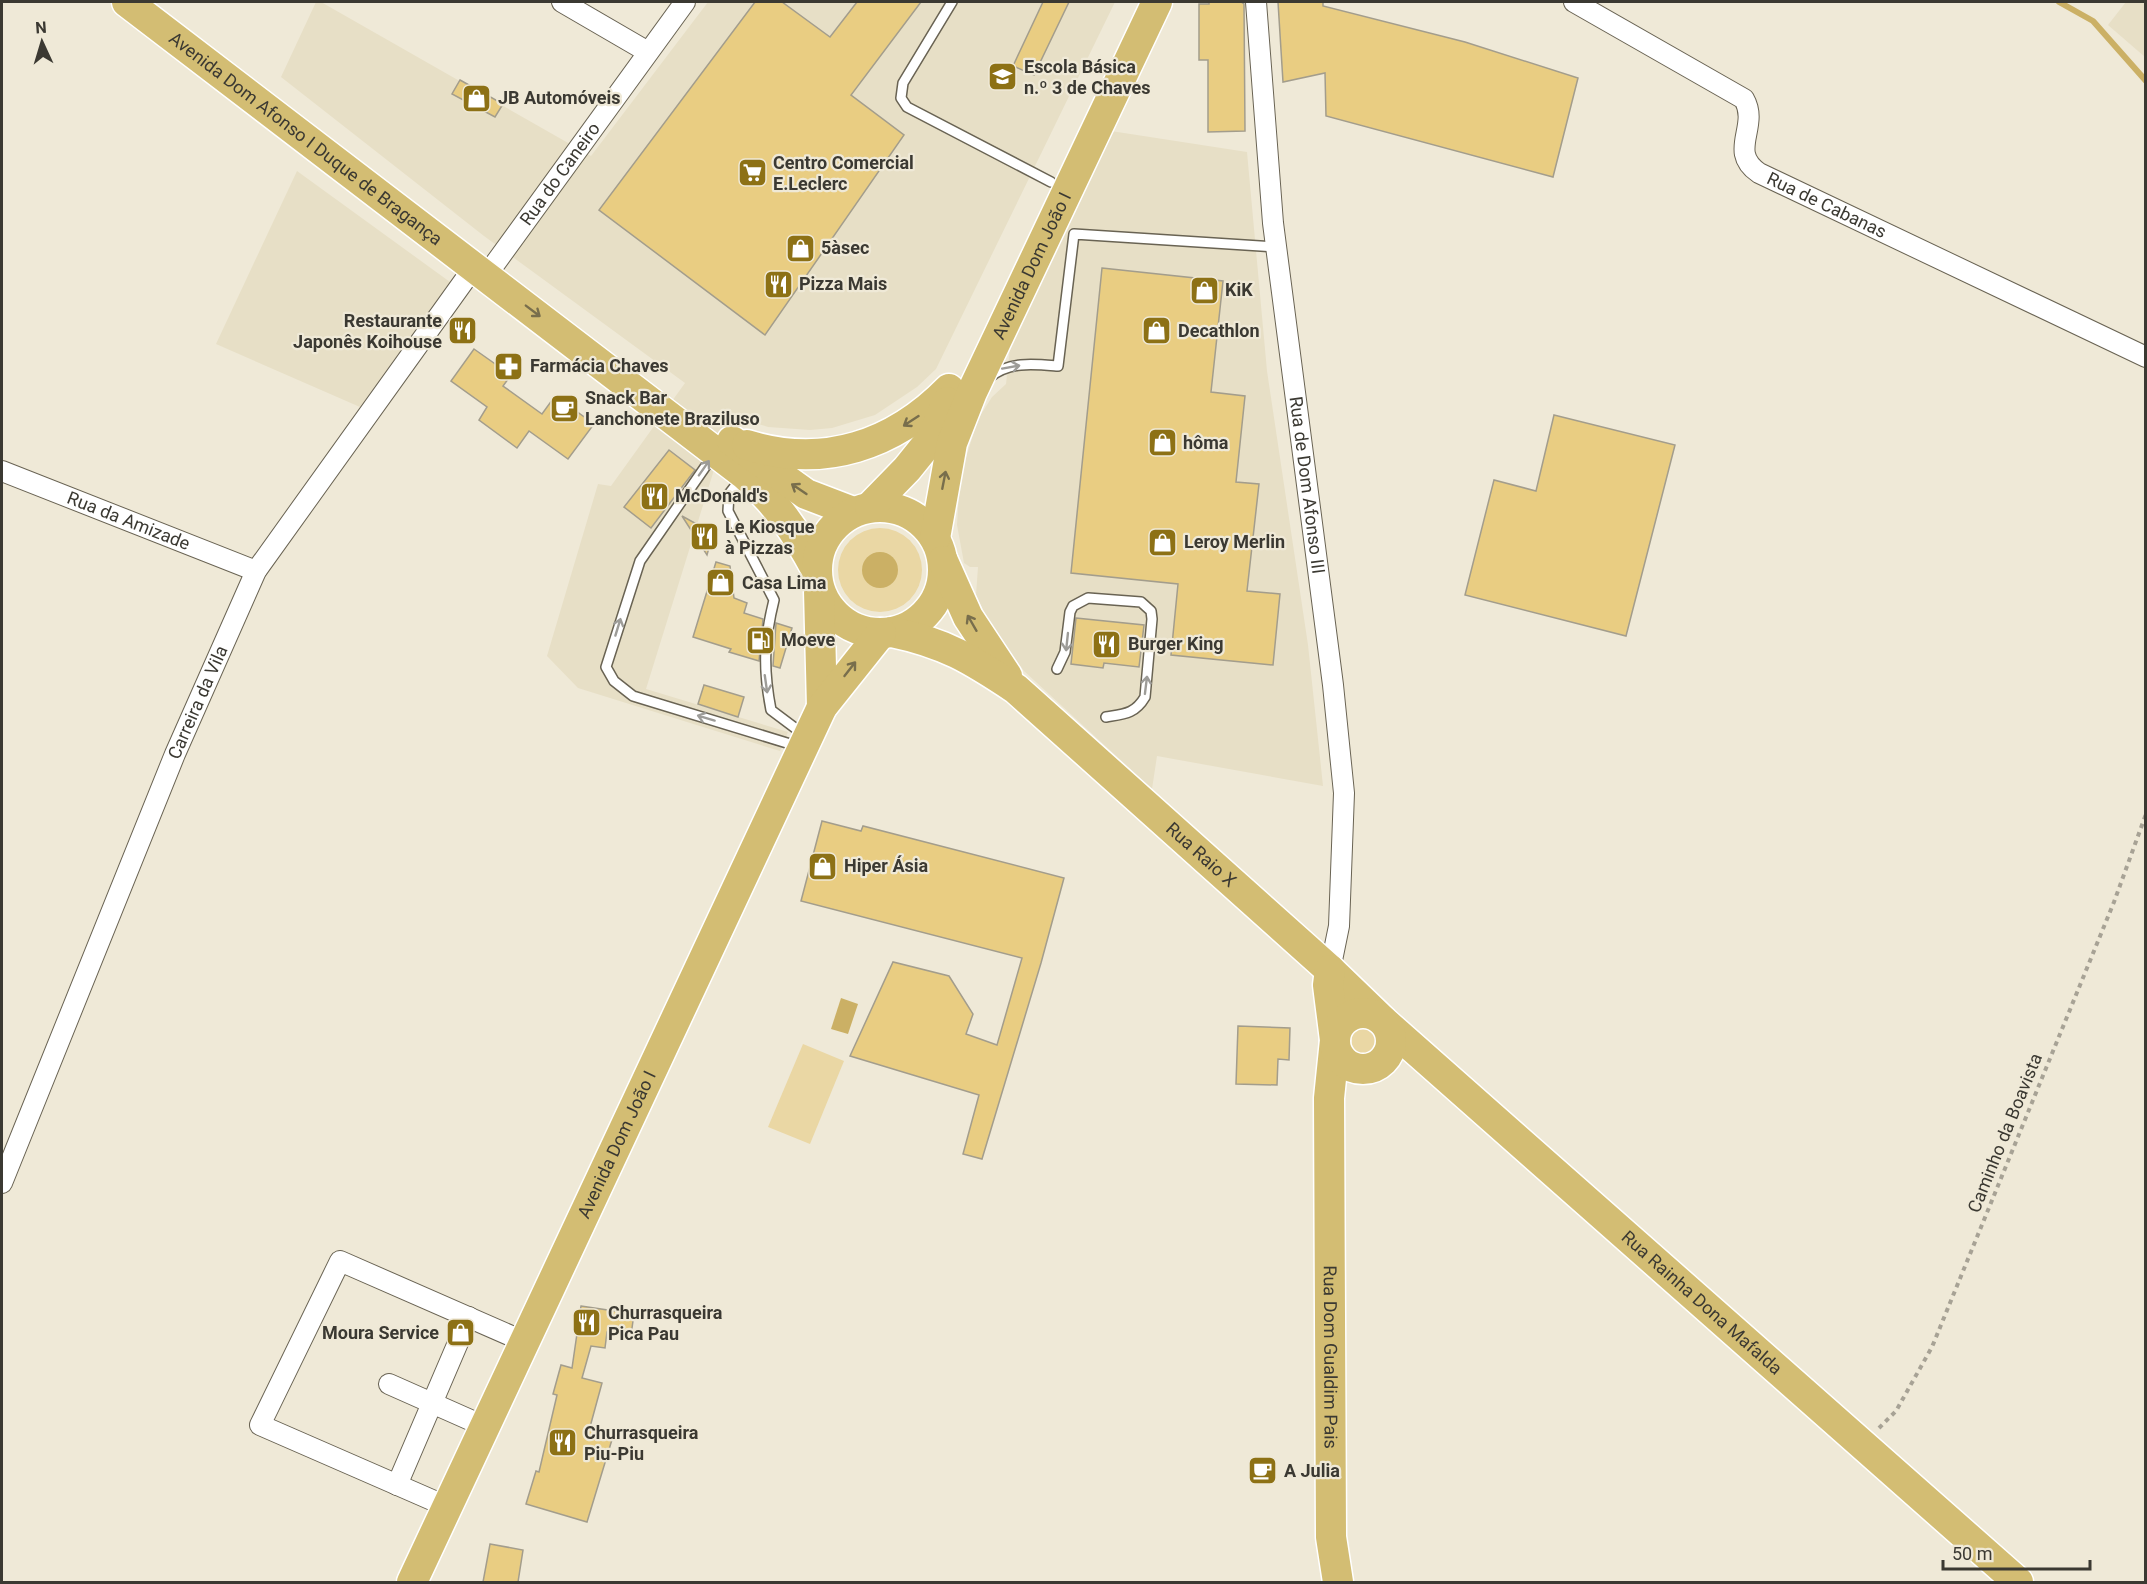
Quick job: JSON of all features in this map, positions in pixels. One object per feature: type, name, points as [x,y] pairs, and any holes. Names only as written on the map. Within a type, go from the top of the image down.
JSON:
[{"type":"main road","name":"Avenida Dom Afonso I Duque de Bragança","points":[[129,2],[723,446],[806,494],[861,510]]},
{"type":"main road","name":"Avenida Dom João I","points":[[939,549],[952,443],[963,388],[1051,182],[1136,2]]},
{"type":"main road","name":"Avenida Dom João I","points":[[861,510],[907,470],[932,438],[963,388],[1157,2]]},
{"type":"main road","name":"Avenida Dom Afonso I Duque de Bragança","points":[[723,446],[782,455],[844,451],[870,443],[897,430],[963,388]]},
{"type":"main road","name":"Avenida Dom Afonso I Duque de Bragança","points":[[723,446],[744,474],[778,508],[797,534],[818,579]]},
{"type":"main road","points":[[889,507],[907,513],[923,523],[939,549],[943,580],[931,606],[910,626],[886,633],[861,630],[843,621],[828,607],[818,579],[819,552],[826,536],[838,522],[861,510],[889,507]]},
{"type":"main road","name":"Rua Raio X","points":[[939,549],[968,617],[1016,689]]},
{"type":"main road","name":"Avenida Dom João I","points":[[818,579],[822,707]]},
{"type":"main road","name":"Avenida Dom João I","points":[[412,1582],[822,707],[886,633]]},
{"type":"main road","name":"Rua Raio X","points":[[886,633],[945,646],[1016,689],[1329,969],[1384,1022]]},
{"type":"main road","points":[[1329,969],[1328,985],[1335,1040],[1340,1057],[1346,1064],[1364,1070],[1372,1068],[1382,1063],[1389,1054],[1392,1043],[1390,1032],[1384,1022],[1376,1016],[1365,1013],[1344,1020],[1335,1040]]},
{"type":"main road","name":"Rua Rainha Dona Mafalda","points":[[1384,1022],[2018,1582]]},
{"type":"main road","name":"Rua Dom Gualdim Pais","points":[[1335,1040],[1329,1088],[1332,1537],[1338,1582]]},
{"type":"main road","points":[[1372,1068],[1420,1073],[1460,1087]]},
{"type":"main road","name":"Rua Dom Gualdim Pais","points":[[1331,1133],[1354,1083],[1372,1068]]},
{"type":"street","points":[[562,2],[648,52]]},
{"type":"street","name":"Rua do Caneiro","points":[[486,267],[685,2]]},
{"type":"street","name":"Rua de Dom Afonso III","points":[[1257,2],[1276,247],[1333,685],[1344,793],[1339,926],[1329,969]]},
{"type":"street","name":"Rua de Cabanas","points":[[1574,2],[1744,99],[1749,108],[1750,119],[1743,150],[1745,159],[1759,173],[2145,357]]},
{"type":"street","name":"Carreira da Vila","points":[[2,1183],[175,754],[256,571],[486,267]]},
{"type":"street","name":"Rua da Amizade","points":[[3,475],[256,571]]},
{"type":"street","points":[[448,1506],[260,1425],[340,1261],[525,1342]]},
{"type":"street","points":[[397,1485],[469,1317]]},
{"type":"street","points":[[389,1384],[486,1427]]},
{"type":"lane","points":[[952,2],[903,83],[902,98],[907,107],[1051,182]]},
{"type":"lane","points":[[963,388],[1001,368],[1030,363],[1058,366],[1074,234],[1276,247]]},
{"type":"lane","points":[[723,446],[640,561],[606,667],[614,681],[633,696],[805,742]]},
{"type":"lane","points":[[744,474],[729,494],[728,511],[774,600],[765,637],[765,679],[771,710],[805,742]]},
{"type":"lane","points":[[1057,669],[1065,652],[1070,612],[1073,606],[1088,598],[1141,602],[1146,605],[1152,619],[1145,697],[1139,707],[1130,713],[1106,717]]},
{"type":"path","name":"Caminho da Boavista","points":[[1862,1446],[1896,1412],[1932,1347],[2114,902],[2145,814]]},
{"type":"shaded area","points":[[316,2],[321,2],[591,156],[708,2],[1115,2],[936,369],[917,387],[875,415],[832,428],[810,430],[768,427],[731,415],[646,689],[788,732],[780,751],[578,688],[547,656],[598,484],[611,486],[685,383],[484,236],[281,77]]},
{"type":"shaded area","points":[[2126,2],[2145,2],[2145,57],[2108,25]]},
{"type":"shaded area","points":[[1111,131],[1247,152],[1267,371],[1308,645],[1323,786],[1157,756],[1152,789],[1024,671],[990,624],[976,595],[978,567],[970,567],[964,563],[957,525],[960,477],[978,419],[992,397],[1006,384],[1010,348]]},
{"type":"shaded area","points":[[297,171],[450,282],[360,407],[216,344]]},
{"type":"shaded area","points":[[880,528],[896,531],[910,540],[919,554],[922,570],[919,586],[910,600],[896,609],[880,612],[864,609],[850,600],[841,586],[838,570],[841,554],[850,540],[864,531]]},
{"type":"shaded area","points":[[880,552],[893,557],[898,570],[893,583],[880,588],[867,583],[862,570],[867,557]]},
{"type":"shaded area","points":[[841,998],[858,1004],[848,1034],[831,1029]]},
{"type":"shaded area","points":[[1363,1023],[1376,1028],[1381,1041],[1376,1054],[1363,1059],[1350,1054],[1345,1041],[1350,1028]]},
{"type":"shaded area","points":[[803,1044],[844,1061],[810,1144],[768,1127]]},
{"type":"building","name":"Centro Comercial E.Leclerc","points":[[755,2],[782,2],[830,37],[857,2],[921,2],[851,95],[904,135],[765,335],[599,210]]},
{"type":"building","points":[[1043,2],[1069,2],[1034,75],[1013,66]]},
{"type":"building","points":[[1209,2],[1241,2],[1244,4],[1245,131],[1208,132],[1208,60],[1199,60],[1199,4],[1209,4]]},
{"type":"building","points":[[1278,2],[1323,2],[1323,6],[1465,42],[1578,78],[1553,177],[1326,116],[1325,73],[1283,82]]},
{"type":"building","points":[[460,80],[503,104],[495,117],[452,94]]},
{"type":"building","points":[[1102,268],[1223,281],[1211,392],[1245,396],[1236,482],[1259,484],[1247,591],[1280,594],[1273,665],[1171,655],[1178,584],[1071,573]]},
{"type":"building","points":[[474,349],[511,375],[503,386],[542,414],[555,396],[594,424],[568,459],[529,431],[517,448],[479,420],[487,407],[451,381]]},
{"type":"building","points":[[1554,415],[1675,445],[1626,636],[1465,595],[1494,480],[1536,491]]},
{"type":"building","name":"McDonald's","points":[[669,450],[695,470],[651,528],[624,507]]},
{"type":"building","points":[[682,516],[713,533],[707,555]]},
{"type":"building","points":[[716,562],[730,566],[734,598],[747,603],[744,613],[763,619],[759,661],[693,637]]},
{"type":"building","name":"Burger King","points":[[1076,618],[1144,625],[1139,667],[1104,663],[1103,668],[1071,664]]},
{"type":"building","points":[[776,623],[792,628],[780,668],[773,666]]},
{"type":"building","points":[[704,685],[744,697],[738,717],[698,704]]},
{"type":"building","points":[[822,821],[861,831],[863,826],[1064,878],[982,1159],[963,1154],[979,1095],[850,1056],[893,962],[949,976],[973,1014],[966,1034],[997,1045],[1022,958],[801,901]]},
{"type":"building","points":[[1238,1026],[1290,1028],[1289,1060],[1278,1059],[1277,1085],[1236,1084]]},
{"type":"building","points":[[581,1306],[634,1314],[631,1335],[607,1332],[605,1348],[591,1346],[582,1378],[602,1383],[590,1427],[614,1433],[587,1522],[526,1504],[536,1471],[539,1472],[557,1395],[553,1394],[561,1365],[572,1368]]},
{"type":"building","points":[[490,1544],[523,1550],[518,1582],[483,1582]]},
{"type":"waterway","points":[[2059,2],[2093,21],[2146,81]]},
{"type":"place","name":"Escola Básica n.º 3 de Chaves","points":[[1003,77]]},
{"type":"place","name":"JB Automóveis","points":[[477,98]]},
{"type":"place","name":"Centro Comercial E.Leclerc","points":[[752,173]]},
{"type":"place","name":"5àsec","points":[[800,248]]},
{"type":"place","name":"Pizza Mais","points":[[778,284]]},
{"type":"place","name":"KiK","points":[[1204,290]]},
{"type":"place","name":"Restaurante Japonês Koihouse","points":[[463,331]]},
{"type":"place","name":"Decathlon","points":[[1157,331]]},
{"type":"place","name":"Farmácia Chaves","points":[[509,366]]},
{"type":"place","name":"Snack Bar Lanchonete Braziluso","points":[[564,408]]},
{"type":"place","name":"hôma","points":[[1162,443]]},
{"type":"place","name":"McDonald's","points":[[654,496]]},
{"type":"place","name":"Le Kiosque à Pizzas","points":[[704,537]]},
{"type":"place","name":"Leroy Merlin","points":[[1163,542]]},
{"type":"place","name":"Casa Lima","points":[[721,583]]},
{"type":"place","name":"Moeve","points":[[760,640]]},
{"type":"place","name":"Burger King","points":[[1107,644]]},
{"type":"place","name":"Hiper Ásia","points":[[823,866]]},
{"type":"place","name":"Churrasqueira Pica Pau","points":[[587,1323]]},
{"type":"place","name":"Moura Service","points":[[460,1333]]},
{"type":"place","name":"Churrasqueira Piu-Piu","points":[[563,1443]]},
{"type":"place","name":"A Julia","points":[[1263,1471]]}]
